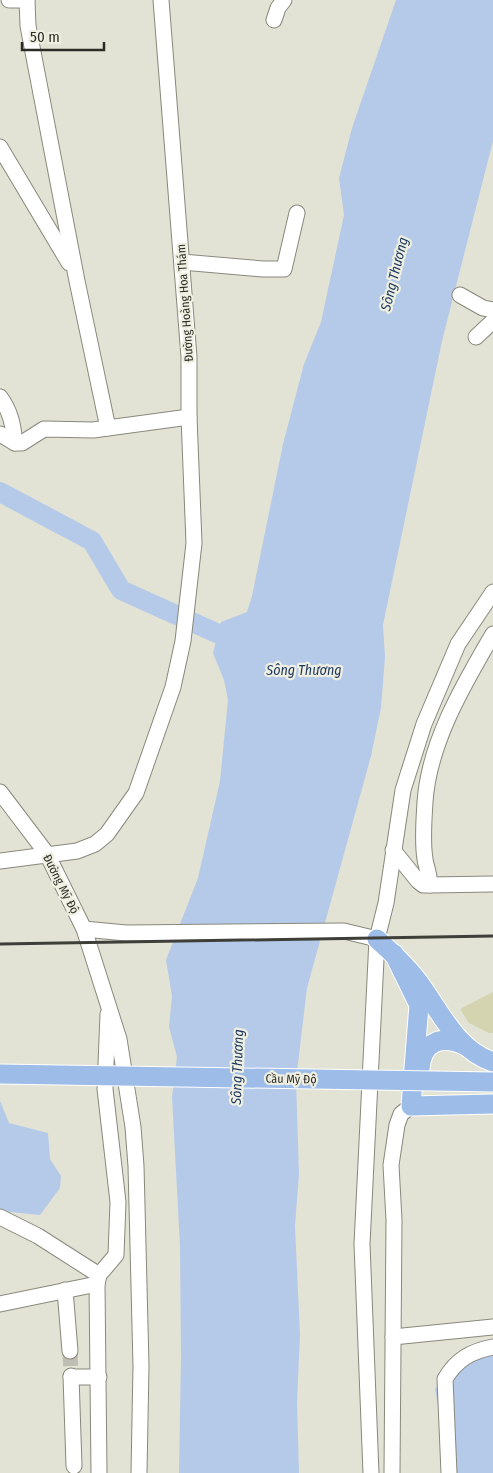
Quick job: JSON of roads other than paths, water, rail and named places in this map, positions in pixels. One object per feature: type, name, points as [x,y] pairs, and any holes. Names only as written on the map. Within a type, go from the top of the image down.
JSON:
[{"type":"main road","points":[[377,939],[394,954],[416,979],[464,1045],[478,1057],[493,1062]]},
{"type":"main road","points":[[394,954],[419,1006],[415,1106]]},
{"type":"main road","points":[[415,1106],[420,1064],[425,1051],[436,1042],[446,1039],[464,1045]]},
{"type":"main road","name":"Cầu Mỹ Độ","points":[[0,1074],[493,1082]]},
{"type":"main road","points":[[415,1106],[493,1104]]},
{"type":"street","points":[[9,0],[27,0],[28,26],[75,273],[108,428]]},
{"type":"street","name":"Đường Hoàng Hoa Thám","points":[[47,854],[77,851],[95,844],[107,834],[136,793],[171,695],[187,605],[194,543],[189,417],[190,357],[161,0]]},
{"type":"street","points":[[274,20],[278,8],[284,0]]},
{"type":"street","points":[[0,147],[75,273]]},
{"type":"street","points":[[182,262],[284,269],[297,214]]},
{"type":"street","points":[[460,295],[483,308],[493,310]]},
{"type":"street","points":[[476,337],[493,322]]},
{"type":"street","points":[[0,397],[13,419],[16,443]]},
{"type":"street","points":[[0,434],[16,443],[22,443],[44,429],[94,430],[189,417]]},
{"type":"street","points":[[371,1473],[362,1244],[377,939],[386,903],[403,790],[424,724],[458,644],[493,592]]},
{"type":"street","points":[[429,885],[430,880],[425,858],[426,799],[434,759],[455,705],[493,634]]},
{"type":"street","name":"Đường Mỹ Độ","points":[[0,792],[47,854],[84,929],[109,1006],[125,1070],[136,1166],[141,1366],[139,1473]]},
{"type":"street","points":[[393,850],[423,885],[493,884]]},
{"type":"street","points":[[0,861],[47,854]]},
{"type":"street","points":[[84,929],[126,933],[344,931],[377,939]]},
{"type":"street","points":[[99,1473],[98,1280],[116,1255],[118,1211],[105,1089],[109,1006]]},
{"type":"street","points":[[392,1473],[391,1165],[397,1125],[401,1114],[415,1106]]},
{"type":"street","points":[[0,1217],[38,1236],[98,1280]]},
{"type":"street","points":[[0,1304],[65,1290],[98,1280]]},
{"type":"street","points":[[65,1290],[70,1351]]},
{"type":"street","points":[[393,1337],[493,1327]]},
{"type":"street","points":[[449,1473],[445,1379],[452,1367],[462,1357],[493,1347]]},
{"type":"street","points":[[74,1466],[71,1376],[99,1377]]},
{"type":"water","name":"Sông Thương","points":[[396,0],[493,0],[493,141],[442,341],[383,625],[385,657],[381,708],[371,756],[307,988],[296,1080],[299,1174],[295,1226],[300,1334],[297,1403],[299,1473],[179,1473],[180,1246],[172,1097],[177,1057],[169,1027],[172,996],[166,960],[198,878],[220,781],[228,700],[224,680],[213,653],[221,622],[247,612],[252,596],[283,444],[304,364],[321,322],[344,215],[339,178],[352,128]]},
{"type":"water","points":[[0,1101],[9,1123],[48,1133],[50,1159],[61,1176],[60,1188],[40,1215],[0,1211]]},
{"type":"water","points":[[493,1353],[493,1473],[442,1473],[442,1425],[435,1389],[462,1358]]},
{"type":"waterway","points":[[0,492],[92,541],[121,590],[243,645]]},
{"type":"tunnel","points":[[70,1351],[71,1376]]},
{"type":"railway","points":[[0,944],[493,936]]}]
